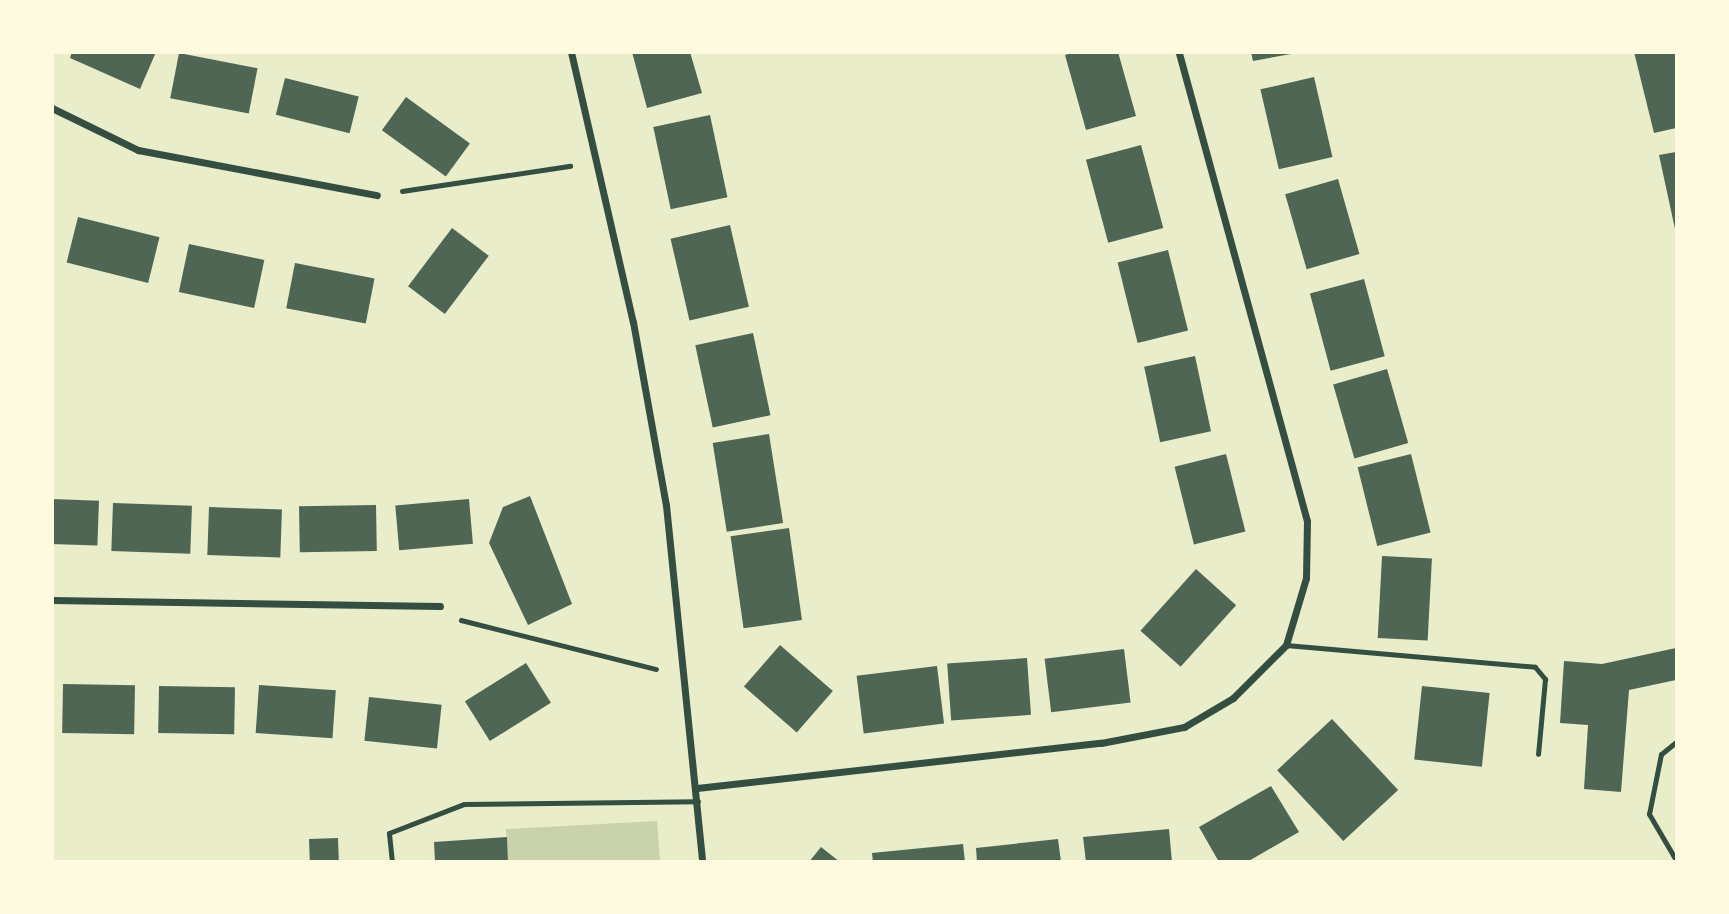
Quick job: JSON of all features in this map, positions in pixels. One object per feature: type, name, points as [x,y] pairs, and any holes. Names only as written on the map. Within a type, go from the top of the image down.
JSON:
[{"type":"street","points":[[571,52],[666,505],[697,788],[702,862]]},
{"type":"street","points":[[697,788],[1101,743],[1184,727],[1233,698],[1286,645],[1306,578],[1307,521],[1179,52]]},
{"type":"street","points":[[52,108],[138,150],[377,195]]},
{"type":"street","points":[[52,600],[440,607]]},
{"type":"lane","points":[[1286,645],[1535,667],[1545,679],[1538,754]]},
{"type":"lane","points":[[1676,742],[1661,754],[1649,814],[1676,860]]},
{"type":"lane","points":[[392,862],[389,833],[464,804],[698,802]]},
{"type":"path","points":[[377,195],[595,162]]},
{"type":"path","points":[[440,607],[470,626],[684,676]]},
{"type":"green space","points":[[657,821],[660,861],[508,861],[506,829]]},
{"type":"building","points":[[72,52],[156,52],[140,89],[70,58]]},
{"type":"building","points":[[632,52],[690,52],[702,93],[647,108]]},
{"type":"building","points":[[1074,52],[1118,52],[1136,116],[1086,130],[1065,55]]},
{"type":"building","points":[[1251,52],[1291,52],[1291,54],[1253,61]]},
{"type":"building","points":[[1634,52],[1676,52],[1676,128],[1654,133]]},
{"type":"building","points":[[179,53],[258,68],[249,113],[170,98]]},
{"type":"building","points":[[1314,77],[1332,157],[1279,169],[1260,89]]},
{"type":"building","points":[[285,78],[359,96],[350,133],[276,115]]},
{"type":"building","points":[[406,97],[470,143],[446,177],[382,130]]},
{"type":"building","points":[[710,115],[727,197],[671,209],[653,127]]},
{"type":"building","points":[[1141,145],[1163,228],[1108,243],[1086,160]]},
{"type":"building","points":[[1676,152],[1676,229],[1675,229],[1659,155]]},
{"type":"building","points":[[1338,179],[1359,254],[1307,269],[1285,194]]},
{"type":"building","points":[[78,217],[160,237],[148,283],[67,263]]},
{"type":"building","points":[[730,225],[749,307],[689,321],[671,239]]},
{"type":"building","points":[[452,228],[489,256],[445,314],[408,286]]},
{"type":"building","points":[[189,244],[264,260],[254,308],[179,292]]},
{"type":"building","points":[[1168,250],[1188,331],[1138,343],[1118,263]]},
{"type":"building","points":[[295,263],[375,278],[366,324],[286,308]]},
{"type":"building","points":[[1364,279],[1385,356],[1331,371],[1310,293]]},
{"type":"building","points":[[753,333],[770,415],[713,427],[695,345]]},
{"type":"building","points":[[1195,356],[1211,431],[1160,442],[1144,367]]},
{"type":"building","points":[[1387,369],[1408,443],[1354,458],[1333,384]]},
{"type":"building","points":[[769,434],[783,523],[727,532],[713,443]]},
{"type":"building","points":[[1226,454],[1245,532],[1194,544],[1175,467]]},
{"type":"building","points":[[1411,454],[1431,533],[1377,546],[1358,467]]},
{"type":"building","points":[[530,496],[572,604],[528,625],[489,543],[503,507]]},
{"type":"building","points":[[52,499],[99,501],[97,546],[52,544]]},
{"type":"building","points":[[469,499],[473,544],[399,550],[395,505]]},
{"type":"building","points":[[113,503],[192,506],[190,554],[111,551]]},
{"type":"building","points":[[376,505],[377,551],[300,552],[299,506]]},
{"type":"building","points":[[209,507],[282,510],[280,558],[207,555]]},
{"type":"building","points":[[789,528],[802,620],[744,628],[731,536]]},
{"type":"building","points":[[1382,556],[1432,559],[1428,641],[1378,638]]},
{"type":"building","points":[[1196,569],[1236,605],[1181,667],[1140,631]]},
{"type":"building","points":[[780,645],[833,691],[797,732],[744,687]]},
{"type":"building","points":[[1676,648],[1676,680],[1629,690],[1621,792],[1584,789],[1588,725],[1560,723],[1564,661],[1602,664]]},
{"type":"building","points":[[1124,649],[1131,703],[1051,712],[1045,659]]},
{"type":"building","points":[[1027,658],[1031,715],[951,720],[947,664]]},
{"type":"building","points":[[526,663],[551,703],[490,741],[465,701]]},
{"type":"building","points":[[937,666],[944,724],[864,733],[857,676]]},
{"type":"building","points":[[63,684],[135,685],[134,734],[62,733]]},
{"type":"building","points":[[259,685],[336,690],[332,738],[256,733]]},
{"type":"building","points":[[159,686],[235,687],[234,734],[158,733]]},
{"type":"building","points":[[1422,686],[1490,693],[1482,767],[1414,760]]},
{"type":"building","points":[[369,697],[442,705],[437,748],[364,741]]},
{"type":"building","points":[[1332,719],[1398,790],[1343,841],[1277,770]]},
{"type":"building","points":[[1271,786],[1299,832],[1247,862],[1219,862],[1199,827]]},
{"type":"building","points":[[1169,829],[1172,862],[1086,862],[1083,837]]},
{"type":"building","points":[[507,837],[508,862],[435,862],[434,842]]},
{"type":"building","points":[[338,838],[339,862],[310,862],[309,839]]},
{"type":"building","points":[[1058,839],[1061,862],[977,862],[976,848]]},
{"type":"building","points":[[963,844],[965,862],[873,862],[872,853]]},
{"type":"building","points":[[821,847],[840,862],[809,862]]}]
